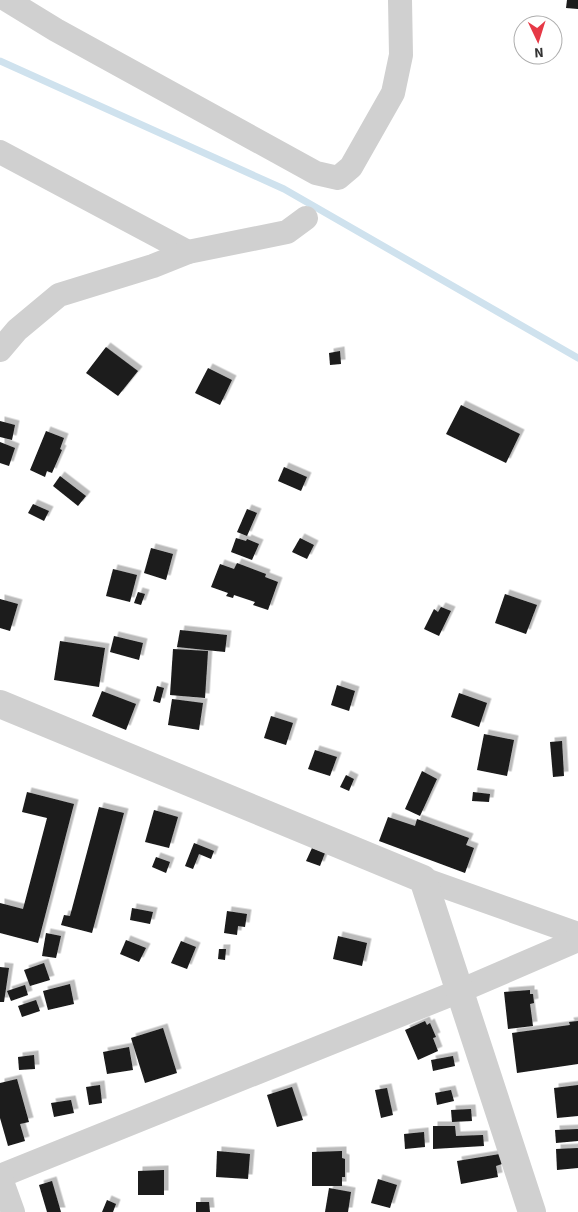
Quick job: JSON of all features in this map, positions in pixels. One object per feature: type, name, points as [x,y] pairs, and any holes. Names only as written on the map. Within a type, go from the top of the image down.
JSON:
[{"type":"street","points":[[6,0],[56,30],[316,172],[338,178],[351,167],[393,93],[401,54],[400,0]]},
{"type":"street","points":[[0,152],[188,252]]},
{"type":"street","points":[[0,350],[17,330],[59,295],[152,266],[188,252],[288,232],[306,218]]},
{"type":"street","points":[[0,704],[423,879],[578,934]]},
{"type":"street","points":[[423,879],[532,1212]]},
{"type":"street","points":[[14,1212],[0,1176],[460,991],[578,940]]},
{"type":"building","points":[[567,0],[578,0],[578,9],[566,8]]},
{"type":"building","points":[[106,347],[138,371],[118,396],[86,373]]},
{"type":"building","points":[[340,351],[341,364],[330,365],[329,353]]},
{"type":"building","points":[[208,368],[232,380],[220,405],[195,393]]},
{"type":"building","points":[[461,405],[520,434],[506,463],[446,434]]},
{"type":"building","points":[[0,421],[15,425],[12,440],[0,437]]},
{"type":"building","points":[[46,431],[64,438],[60,449],[62,450],[52,473],[47,471],[45,477],[30,470]]},
{"type":"building","points":[[0,442],[15,448],[9,466],[0,463]]},
{"type":"building","points":[[284,467],[307,477],[301,491],[278,481]]},
{"type":"building","points":[[60,476],[86,496],[78,506],[53,486]]},
{"type":"building","points":[[33,504],[49,511],[44,521],[28,513]]},
{"type":"building","points":[[247,509],[257,513],[247,536],[237,532]]},
{"type":"building","points":[[236,538],[246,541],[247,539],[259,544],[252,560],[231,552]]},
{"type":"building","points":[[300,538],[314,545],[307,559],[292,552]]},
{"type":"building","points":[[151,548],[173,554],[166,580],[144,573]]},
{"type":"building","points":[[237,563],[266,574],[265,577],[278,582],[268,610],[253,605],[255,602],[234,595],[233,598],[226,596],[228,593],[211,587],[220,564],[234,569]]},
{"type":"building","points":[[113,569],[137,575],[130,602],[106,596]]},
{"type":"building","points":[[138,592],[145,594],[141,605],[134,603]]},
{"type":"building","points":[[505,594],[537,605],[526,634],[495,623]]},
{"type":"building","points":[[0,599],[18,604],[10,631],[0,628]]},
{"type":"building","points":[[441,607],[451,611],[439,636],[424,629],[434,609],[438,612]]},
{"type":"building","points":[[180,630],[227,635],[225,652],[177,647]]},
{"type":"building","points":[[114,636],[143,643],[139,660],[110,652]]},
{"type":"building","points":[[60,641],[105,648],[99,687],[54,680]]},
{"type":"building","points":[[173,649],[208,651],[205,698],[170,695]]},
{"type":"building","points":[[337,685],[355,691],[349,711],[331,705]]},
{"type":"building","points":[[157,686],[164,688],[160,703],[153,701]]},
{"type":"building","points":[[102,691],[136,704],[126,730],[92,716]]},
{"type":"building","points":[[459,693],[487,703],[479,727],[451,717]]},
{"type":"building","points":[[172,699],[203,703],[199,730],[168,725]]},
{"type":"building","points":[[271,716],[293,723],[286,745],[264,738]]},
{"type":"building","points":[[484,734],[514,740],[507,776],[477,770]]},
{"type":"building","points":[[562,741],[564,776],[553,777],[550,742]]},
{"type":"building","points":[[315,750],[337,757],[330,776],[308,769]]},
{"type":"building","points":[[422,771],[437,779],[420,816],[405,809]]},
{"type":"building","points":[[346,775],[354,779],[349,791],[340,787]]},
{"type":"building","points":[[27,792],[74,804],[38,943],[0,933],[0,903],[23,909],[47,818],[22,812]]},
{"type":"building","points":[[473,792],[490,794],[489,802],[472,801]]},
{"type":"building","points":[[99,807],[124,813],[92,933],[61,925],[64,915],[70,916]]},
{"type":"building","points":[[154,810],[178,817],[169,848],[145,842]]},
{"type":"building","points":[[388,817],[415,826],[417,819],[469,838],[466,845],[474,848],[465,873],[379,841]]},
{"type":"building","points":[[194,843],[214,851],[211,859],[199,854],[193,869],[185,866]]},
{"type":"building","points":[[312,848],[325,853],[320,866],[306,861]]},
{"type":"building","points":[[156,857],[170,862],[166,873],[152,867]]},
{"type":"building","points":[[132,908],[153,912],[150,924],[130,920]]},
{"type":"building","points":[[227,911],[247,914],[245,927],[238,926],[237,935],[224,933]]},
{"type":"building","points":[[46,933],[61,936],[56,958],[42,956]]},
{"type":"building","points":[[338,936],[367,943],[362,966],[333,959]]},
{"type":"building","points":[[126,940],[146,948],[139,962],[120,954]]},
{"type":"building","points":[[181,941],[196,947],[187,969],[171,963]]},
{"type":"building","points":[[219,949],[226,949],[225,960],[218,959]]},
{"type":"building","points":[[44,963],[50,980],[30,986],[24,970]]},
{"type":"building","points":[[0,967],[9,968],[4,1002],[0,1002]]},
{"type":"building","points":[[70,984],[74,1004],[48,1010],[43,991]]},
{"type":"building","points":[[25,985],[28,995],[11,1001],[7,991]]},
{"type":"building","points":[[530,990],[530,994],[533,994],[534,1003],[530,1004],[533,1026],[508,1029],[504,992]]},
{"type":"building","points":[[36,1000],[40,1011],[22,1017],[18,1006]]},
{"type":"building","points":[[425,1021],[427,1025],[430,1023],[436,1037],[433,1038],[438,1051],[418,1060],[405,1030]]},
{"type":"building","points":[[578,1021],[578,1064],[517,1073],[512,1033],[570,1025],[569,1022]]},
{"type":"building","points":[[163,1028],[177,1073],[145,1083],[131,1038]]},
{"type":"building","points":[[129,1047],[133,1070],[107,1074],[103,1052]]},
{"type":"building","points":[[34,1055],[35,1069],[19,1070],[18,1057]]},
{"type":"building","points":[[453,1056],[455,1066],[433,1071],[431,1060]]},
{"type":"building","points":[[17,1079],[29,1122],[20,1124],[25,1141],[8,1146],[0,1118],[0,1083]]},
{"type":"building","points":[[100,1085],[102,1103],[89,1105],[86,1087]]},
{"type":"building","points":[[578,1085],[578,1116],[557,1118],[554,1088]]},
{"type":"building","points":[[292,1087],[303,1120],[277,1127],[267,1095]]},
{"type":"building","points":[[387,1088],[393,1115],[381,1118],[375,1090]]},
{"type":"building","points":[[451,1090],[454,1101],[437,1105],[435,1093]]},
{"type":"building","points":[[71,1100],[74,1113],[54,1117],[51,1103]]},
{"type":"building","points":[[471,1109],[472,1121],[452,1122],[451,1110]]},
{"type":"building","points":[[433,1126],[455,1126],[456,1136],[483,1135],[484,1146],[433,1149]]},
{"type":"building","points":[[578,1129],[578,1141],[556,1143],[555,1130]]},
{"type":"building","points":[[424,1132],[425,1147],[405,1149],[404,1134]]},
{"type":"building","points":[[578,1148],[578,1168],[557,1170],[556,1149]]},
{"type":"building","points":[[217,1151],[250,1154],[248,1179],[216,1177]]},
{"type":"building","points":[[342,1151],[342,1158],[345,1159],[345,1177],[342,1177],[342,1186],[312,1186],[312,1152]]},
{"type":"building","points":[[500,1154],[502,1164],[496,1166],[498,1177],[461,1184],[457,1161]]},
{"type":"building","points":[[164,1170],[164,1195],[138,1195],[138,1171]]},
{"type":"building","points":[[378,1179],[397,1185],[390,1208],[371,1203]]},
{"type":"building","points":[[52,1181],[61,1212],[47,1212],[39,1185]]},
{"type":"building","points":[[329,1188],[351,1192],[348,1212],[325,1212]]},
{"type":"building","points":[[107,1200],[116,1204],[113,1212],[102,1212]]},
{"type":"building","points":[[196,1202],[209,1202],[210,1212],[196,1212]]},
{"type":"waterway","points":[[0,61],[284,189],[578,358]]}]
